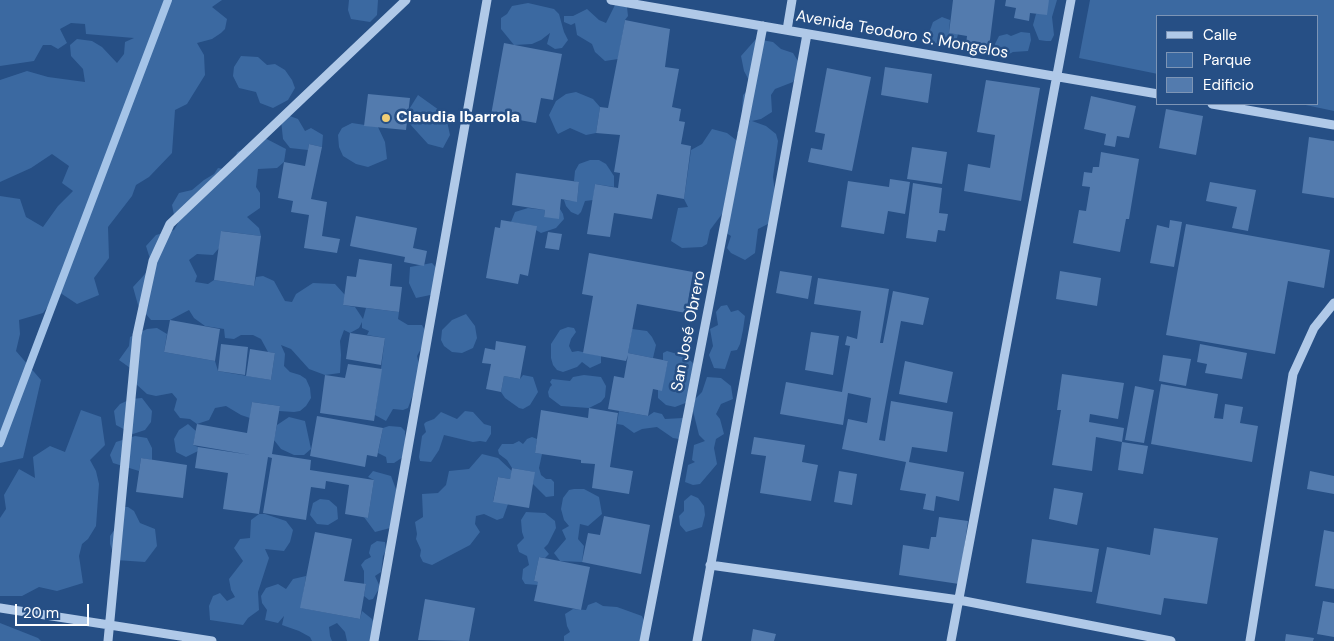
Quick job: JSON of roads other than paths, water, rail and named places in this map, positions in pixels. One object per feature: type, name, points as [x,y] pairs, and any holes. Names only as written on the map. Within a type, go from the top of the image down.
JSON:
[{"type":"street","points":[[108,641],[137,335],[153,261],[170,224],[406,0]]},
{"type":"street","points":[[374,641],[487,0]]},
{"type":"street","name":"Avenida Teodoro S. Mongelos","points":[[611,0],[1156,94]]},
{"type":"street","points":[[787,30],[792,0]]},
{"type":"street","points":[[951,641],[1071,0]]},
{"type":"street","name":"San José Obrero","points":[[644,641],[763,26]]},
{"type":"street","points":[[697,641],[807,34]]},
{"type":"street","points":[[1218,105],[1334,125]]},
{"type":"street","points":[[1250,641],[1293,374],[1314,328],[1334,303]]},
{"type":"street","points":[[710,565],[959,600],[1171,641]]},
{"type":"street","points":[[0,608],[212,641]]},
{"type":"waterway","points":[[0,443],[168,0]]},
{"type":"place","name":"Claudia Ibarrola","points":[[386,118]]}]
